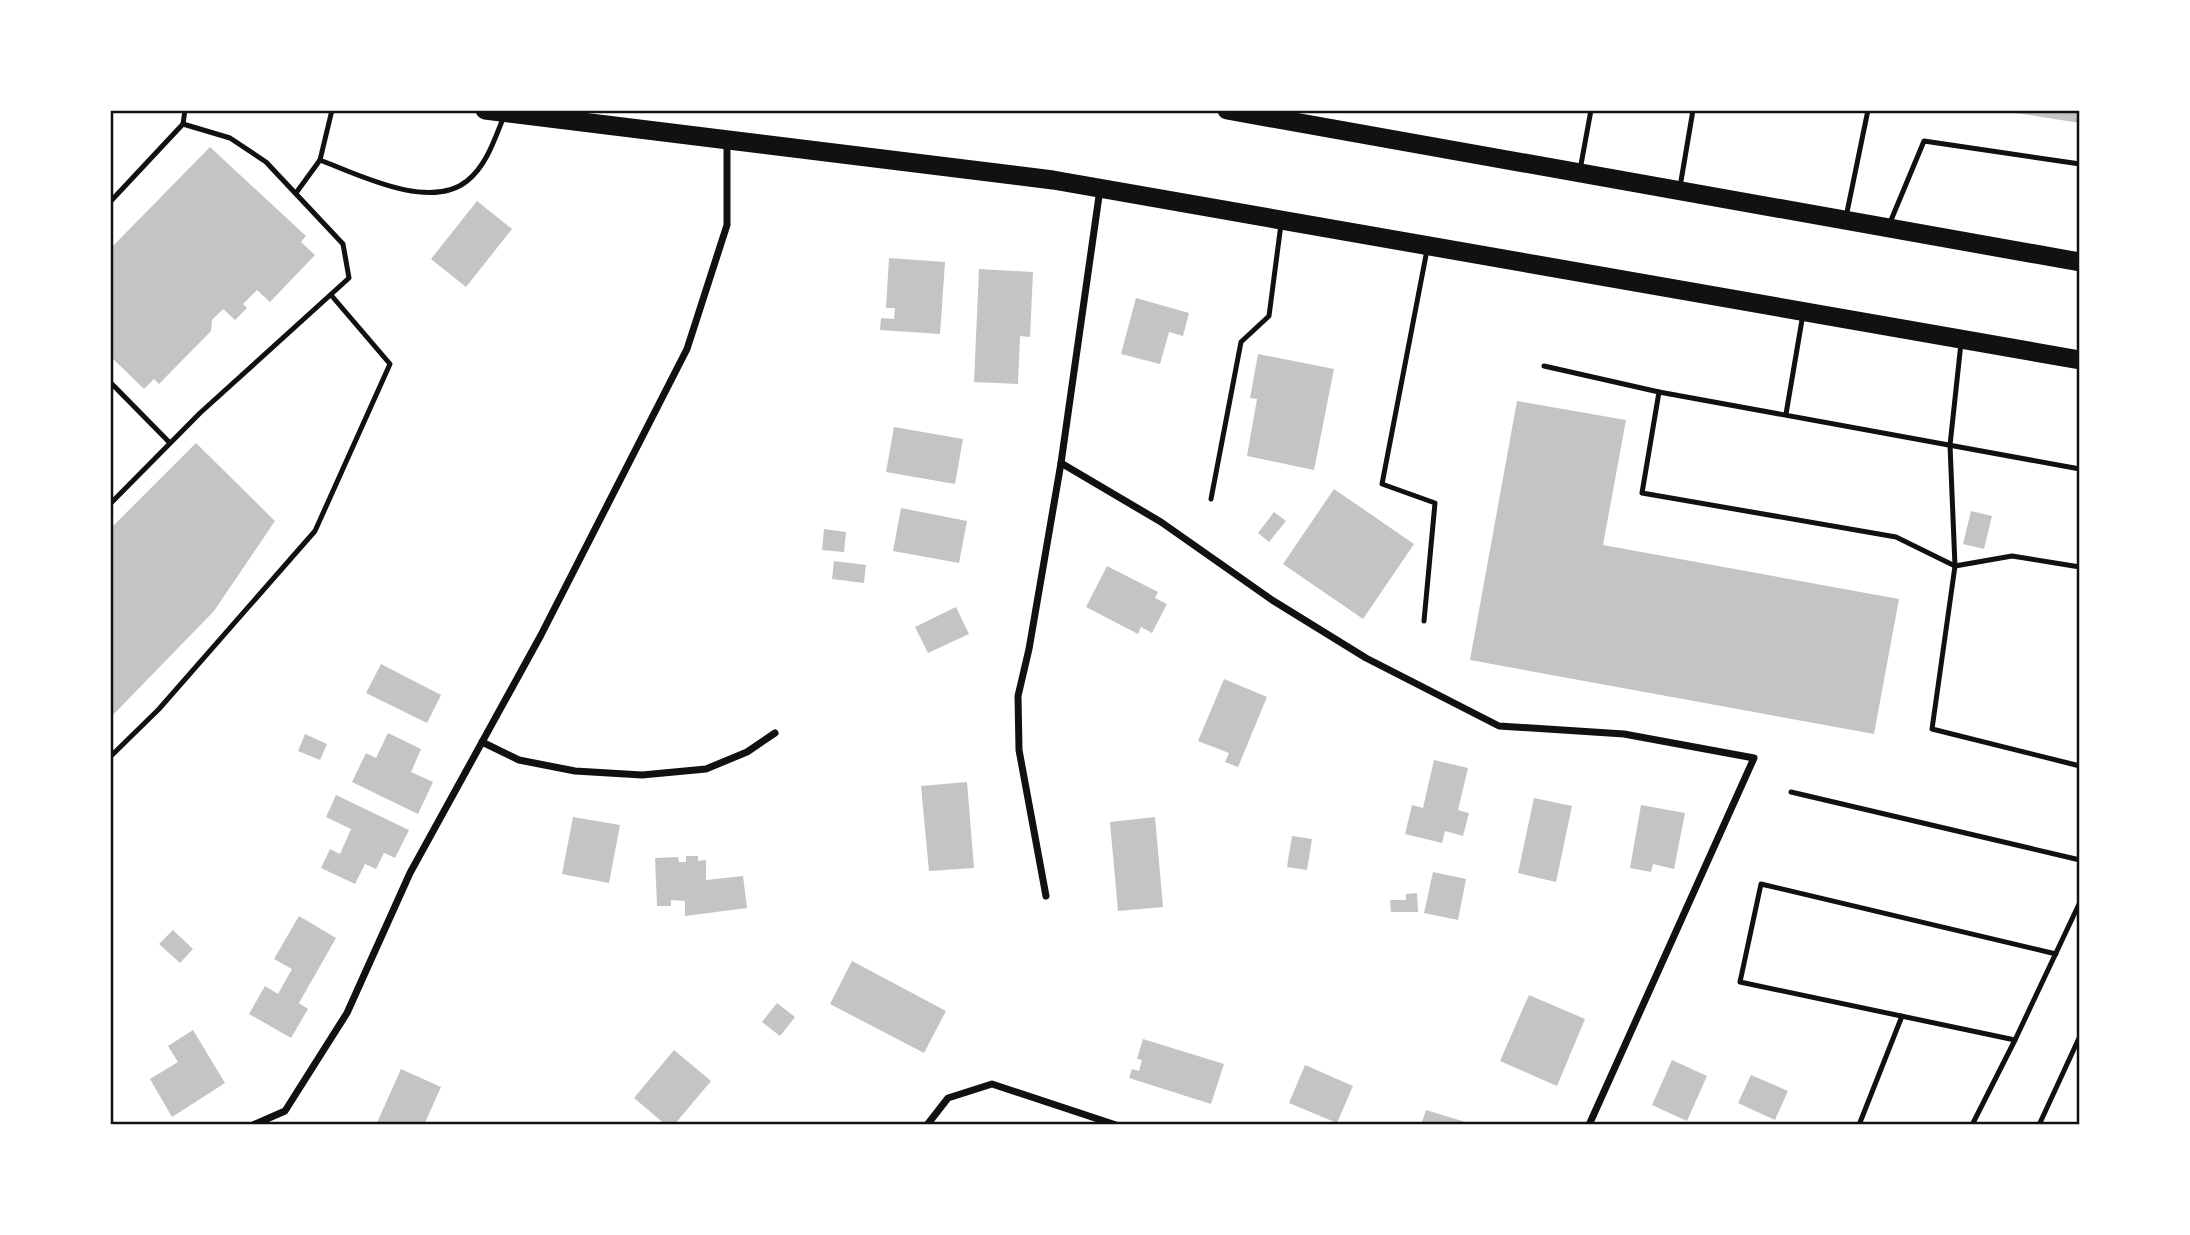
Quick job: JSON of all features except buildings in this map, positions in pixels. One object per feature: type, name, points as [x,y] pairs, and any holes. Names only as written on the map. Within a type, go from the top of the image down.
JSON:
[{"type":"highway","points":[[485,110],[1053,180],[2080,360]]},
{"type":"highway","points":[[1227,110],[2080,262]]},
{"type":"street","points":[[253,1125],[285,1111],[347,1013],[411,873],[541,635],[687,349],[727,225],[727,140]]},
{"type":"street","points":[[1046,896],[1019,750],[1018,696],[1029,649],[1061,463],[1100,188]]},
{"type":"street","points":[[1061,463],[1161,522],[1272,600],[1366,658],[1499,726],[1623,734],[1754,758],[1589,1125]]},
{"type":"street","points":[[482,742],[519,760],[575,771],[642,775],[706,769],[747,752],[775,733]]},
{"type":"street","points":[[927,1125],[948,1098],[992,1084],[1116,1125]]},
{"type":"lane","points":[[110,202],[183,124],[185,110]]},
{"type":"lane","points":[[296,193],[320,160],[332,110]]},
{"type":"lane","points":[[1579,173],[1591,110]]},
{"type":"lane","points":[[1680,191],[1693,110]]},
{"type":"lane","points":[[1845,220],[1868,110]]},
{"type":"lane","points":[[320,160],[392,187],[434,192],[454,189],[470,179],[488,155],[505,113]]},
{"type":"lane","points":[[110,504],[200,413],[349,278],[342,244],[266,162],[230,138],[183,124]]},
{"type":"lane","points":[[1888,228],[1924,141],[2080,164]]},
{"type":"lane","points":[[1211,499],[1241,342],[1269,316],[1281,221]]},
{"type":"lane","points":[[1424,621],[1435,503],[1382,484],[1428,247]]},
{"type":"lane","points":[[110,757],[159,709],[315,531],[390,365],[331,295]]},
{"type":"lane","points":[[1786,414],[1803,311]]},
{"type":"lane","points":[[1961,340],[1950,445],[1955,566],[1932,729],[2080,766]]},
{"type":"lane","points":[[1544,366],[1659,392],[2080,469]]},
{"type":"lane","points":[[110,382],[170,443]]},
{"type":"lane","points":[[1659,392],[1642,493],[1896,537],[1955,566],[2012,556],[2080,567]]},
{"type":"lane","points":[[1791,792],[2080,860]]},
{"type":"lane","points":[[2015,1040],[1740,982],[1761,884],[2056,954]]},
{"type":"lane","points":[[1972,1125],[2080,902]]},
{"type":"lane","points":[[2070,922],[2080,926]]},
{"type":"lane","points":[[1859,1125],[1902,1016]]},
{"type":"lane","points":[[2039,1125],[2080,1037]]}]
